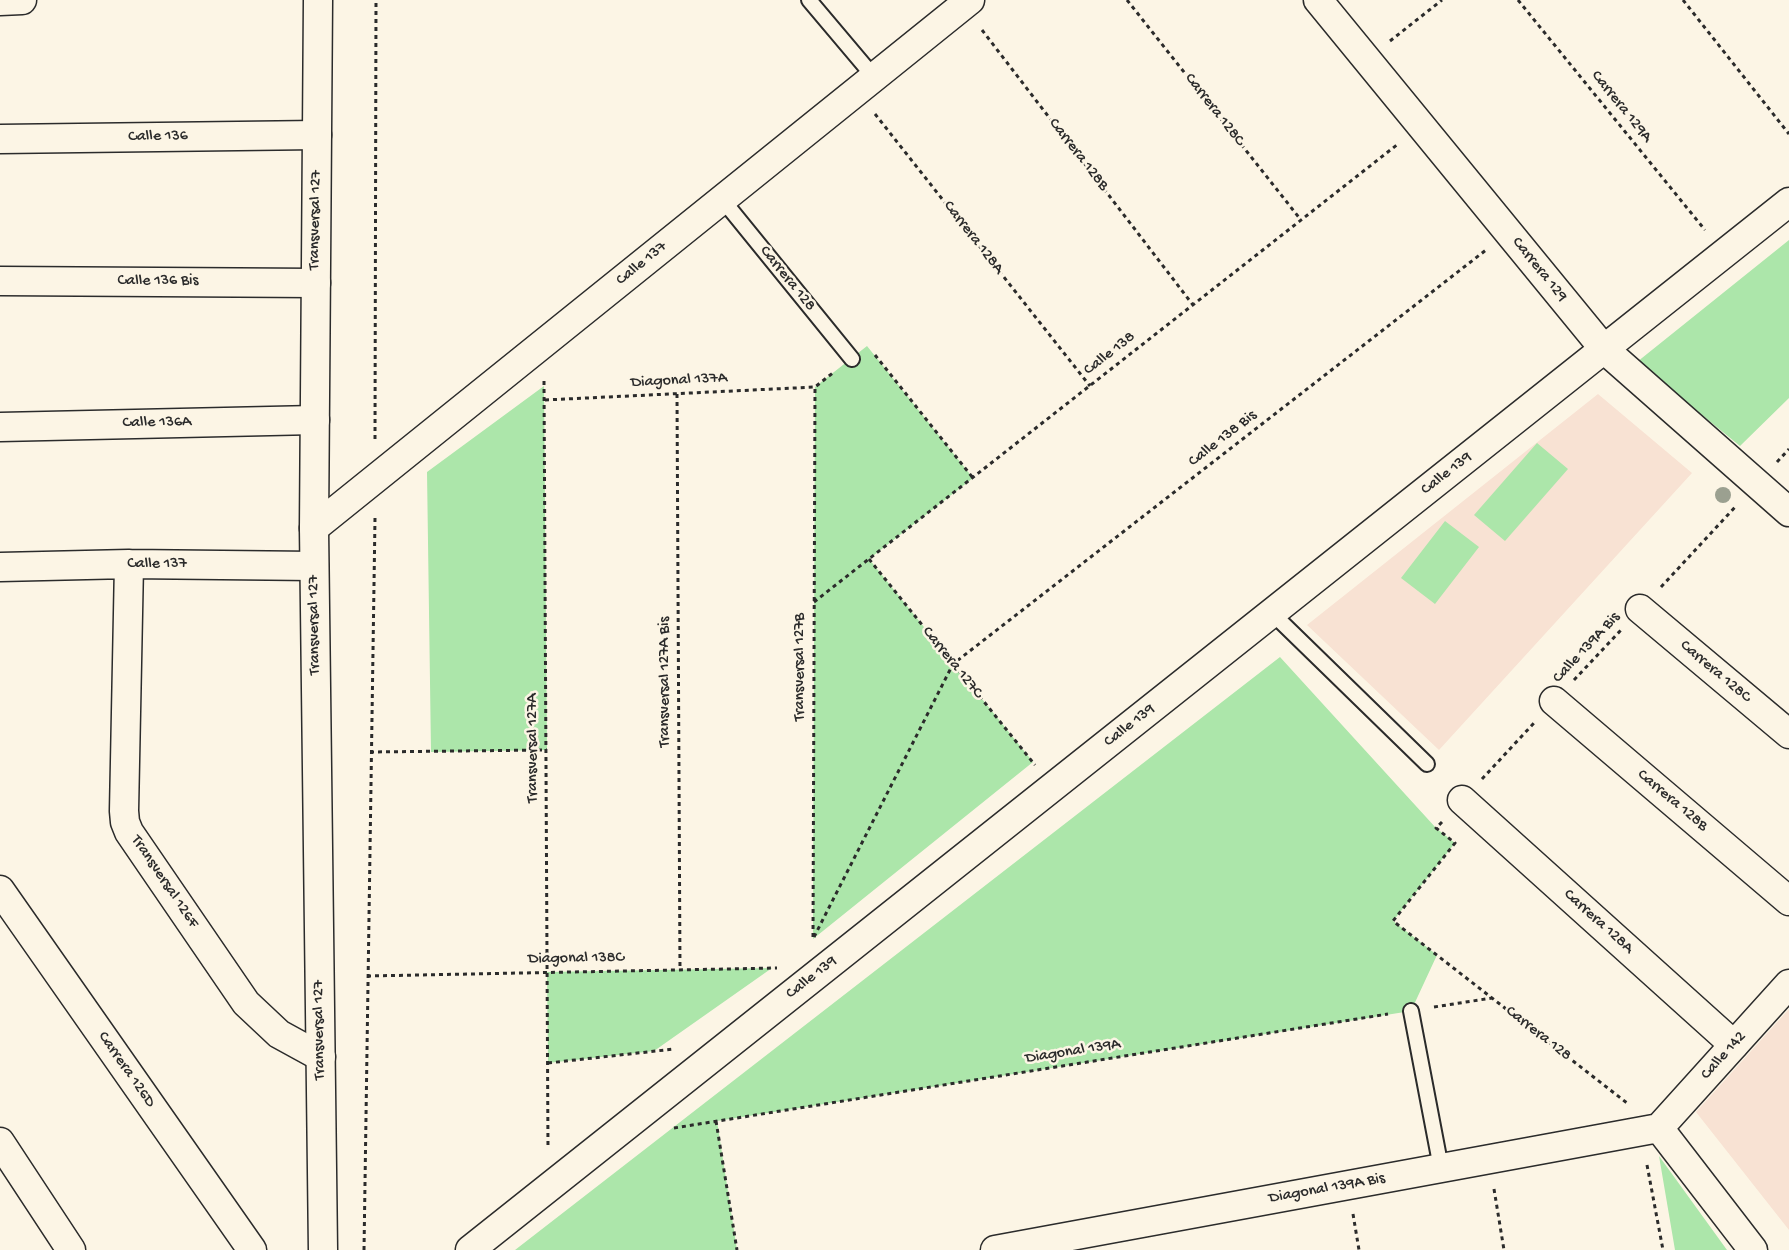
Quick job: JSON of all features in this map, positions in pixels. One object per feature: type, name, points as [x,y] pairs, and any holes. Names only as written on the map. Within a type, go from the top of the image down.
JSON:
[{"type":"street","points":[[0,0],[22,0]]},
{"type":"street","name":"Transversal 127","points":[[318,0],[314,566],[324,1250]]},
{"type":"street","name":"Carrera 129","points":[[1318,0],[1604,349],[1789,512]]},
{"type":"street","name":"Calle 137","points":[[314,528],[966,3]]},
{"type":"street","name":"Calle 136","points":[[0,139],[317,135]]},
{"type":"street","name":"Calle 139","points":[[470,1250],[1789,202]]},
{"type":"street","name":"Calle 136 Bis","points":[[0,281],[316,284]]},
{"type":"street","name":"Calle 136A","points":[[0,427],[315,420]]},
{"type":"street","name":"Calle 137","points":[[0,567],[129,564],[314,566]]},
{"type":"street","name":"Transversal 126F","points":[[129,564],[125,822],[129,832],[246,1002],[279,1034],[321,1057]]},
{"type":"street","name":"Carrera 128C","points":[[1640,609],[1789,734]]},
{"type":"street","name":"Carrera 128B","points":[[1554,701],[1789,901]]},
{"type":"street","name":"Carrera 128A","points":[[1462,800],[1734,1045]]},
{"type":"street","name":"Carrera 126D","points":[[0,890],[252,1250]]},
{"type":"street","name":"Calle 142","points":[[1650,1130],[1734,1045],[1789,984]]},
{"type":"street","points":[[1650,1130],[1753,1250]]},
{"type":"street","name":"Diagonal 139A Bis","points":[[1006,1249],[1650,1130]]},
{"type":"street","points":[[0,1142],[71,1250]]},
{"type":"lane","points":[[809,0],[866,84]]},
{"type":"lane","name":"Carrera 128","points":[[722,199],[852,358]]},
{"type":"lane","points":[[1272,614],[1427,764]]},
{"type":"lane","points":[[1411,1011],[1441,1168]]},
{"type":"path","points":[[364,1250],[375,479],[376,0]]},
{"type":"path","name":"Carrera 128C","points":[[1127,0],[1301,220]]},
{"type":"path","points":[[1366,60],[1442,0]]},
{"type":"path","name":"Carrera 129A","points":[[1518,0],[1704,230]]},
{"type":"path","points":[[1683,0],[1789,134]]},
{"type":"path","name":"Carrera 128B","points":[[966,3],[1193,305]]},
{"type":"path","name":"Carrera 128A","points":[[866,84],[1090,386]]},
{"type":"path","name":"Calle 138","points":[[814,602],[1421,126]]},
{"type":"path","name":"Calle 138 Bis","points":[[952,664],[1509,233]]},
{"type":"path","name":"Transversal 127A","points":[[544,342],[548,1154]]},
{"type":"path","points":[[874,354],[973,478]]},
{"type":"path","name":"Transversal 127B","points":[[815,388],[813,939],[952,664]]},
{"type":"path","name":"Diagonal 137A","points":[[545,400],[815,388]]},
{"type":"path","name":"Transversal 127A Bis","points":[[677,394],[680,970]]},
{"type":"path","name":"Calle 139A Bis","points":[[1436,828],[1756,484]]},
{"type":"path","name":"Carrera 127C","points":[[869,559],[1036,767]]},
{"type":"path","points":[[370,752],[546,750]]},
{"type":"path","name":"Carrera 128","points":[[1436,828],[1455,842],[1393,921],[1492,998],[1650,1130]]},
{"type":"path","name":"Diagonal 138C","points":[[367,976],[785,968]]},
{"type":"path","name":"Diagonal 139A","points":[[668,1128],[1492,998]]},
{"type":"path","points":[[548,1063],[680,1049]]},
{"type":"path","points":[[716,1121],[737,1250]]},
{"type":"path","points":[[1650,1130],[1663,1250]]},
{"type":"path","points":[[1489,1160],[1504,1250]]},
{"type":"path","points":[[1349,1185],[1359,1250]]},
{"type":"shaded area","points":[[1598,394],[1692,473],[1439,750],[1307,625]]},
{"type":"shaded area","points":[[1789,1009],[1789,1230],[1696,1112]]},
{"type":"green space","points":[[1789,240],[1789,398],[1740,446],[1637,362]]},
{"type":"green space","points":[[867,346],[973,478],[869,559],[1033,762],[813,939],[815,387]]},
{"type":"green space","points":[[544,386],[547,750],[431,752],[427,472]]},
{"type":"green space","points":[[1537,443],[1568,469],[1505,541],[1474,515]]},
{"type":"green space","points":[[1445,521],[1479,547],[1435,604],[1401,578]]},
{"type":"green space","points":[[1280,657],[1436,828],[1455,843],[1393,921],[1437,955],[1411,1011],[717,1121],[737,1250],[515,1250]]},
{"type":"green space","points":[[772,968],[654,1051],[548,1063],[547,972]]},
{"type":"green space","points":[[1659,1156],[1727,1250],[1675,1250]]}]
